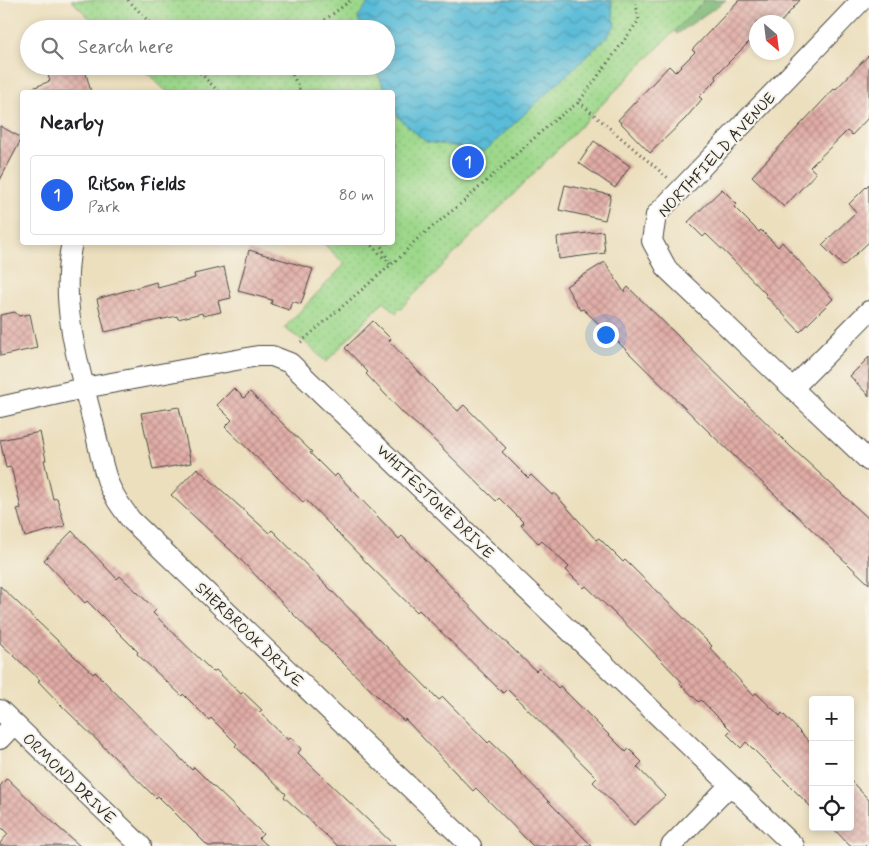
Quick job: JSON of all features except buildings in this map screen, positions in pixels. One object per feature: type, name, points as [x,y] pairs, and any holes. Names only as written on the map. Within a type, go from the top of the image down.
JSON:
[{"type":"street","name":"NORTHFIELD AVENUE","points":[[862,0],[656,215],[652,241],[666,269],[869,461]]},
{"type":"street","name":"SHERBROOK DRIVE","points":[[72,245],[67,278],[68,304],[84,388],[108,482],[117,502],[132,520],[471,846]]},
{"type":"street","points":[[793,388],[869,311]]},
{"type":"street","name":"WHITESTONE DRIVE","points":[[0,407],[84,388],[258,356],[272,356],[290,363],[794,846]]},
{"type":"street","name":"ORMOND DRIVE","points":[[0,710],[141,846]]},
{"type":"street","points":[[0,739],[14,724]]},
{"type":"street","points":[[671,846],[730,785]]},
{"type":"path","points":[[128,0],[147,20]]},
{"type":"path","points":[[325,20],[351,0]]},
{"type":"path","points":[[302,342],[551,123],[579,102],[639,20],[635,0]]},
{"type":"path","points":[[202,75],[217,90]]},
{"type":"path","points":[[292,75],[300,90]]},
{"type":"path","points":[[579,102],[680,189]]},
{"type":"path","points":[[371,245],[390,265]]},
{"type":"path","points":[[380,245],[390,265]]},
{"type":"green space","points":[[71,0],[705,0],[396,313],[384,301],[326,362],[305,342],[284,328],[345,264],[325,245],[395,245],[395,90],[165,90],[149,75],[395,75],[395,20],[92,20]]},
{"type":"green space","points":[[654,0],[726,0],[677,34]]},
{"type":"water","points":[[370,0],[611,0],[615,25],[606,38],[485,151],[426,142],[399,118],[395,109],[395,90],[385,90],[378,75],[395,75],[395,20],[359,20],[358,17]]},
{"type":"place","name":"Ritson Fields","points":[[468,162]]}]
